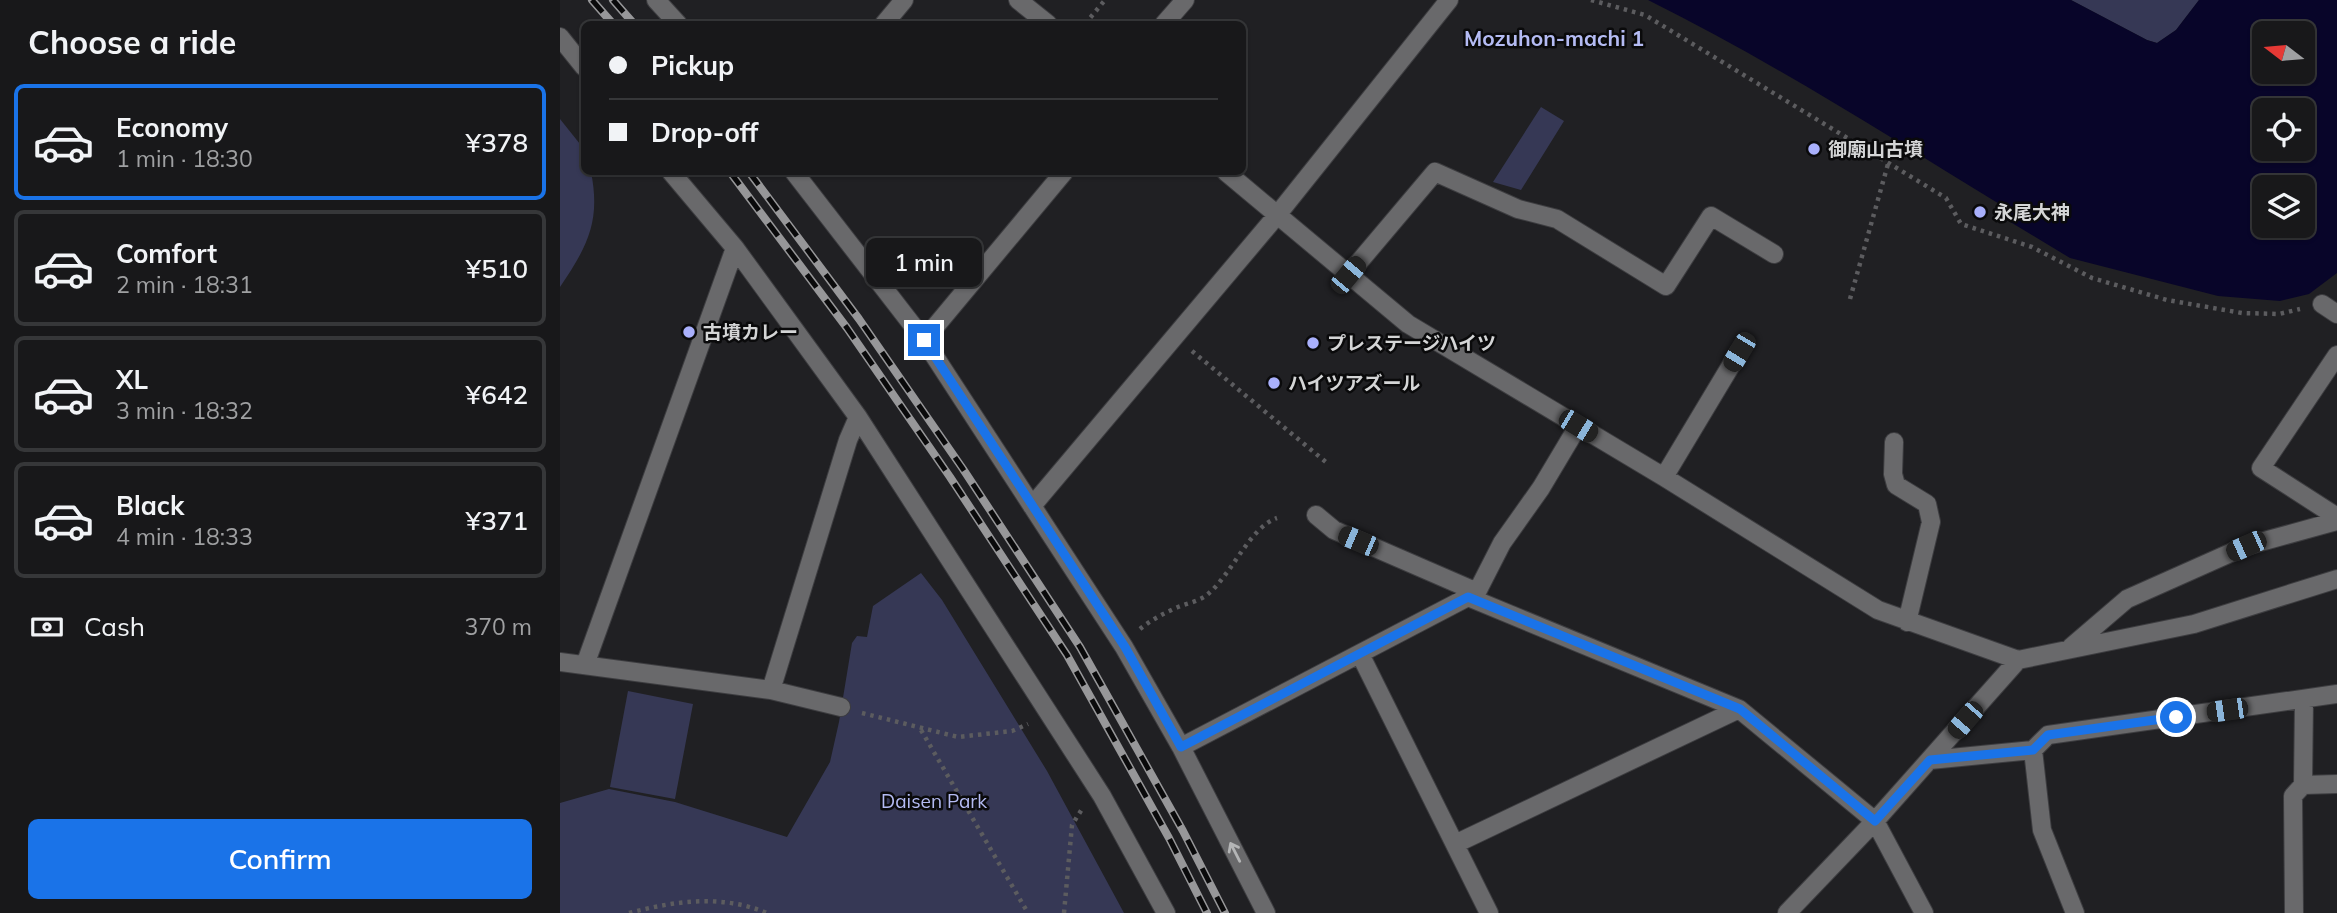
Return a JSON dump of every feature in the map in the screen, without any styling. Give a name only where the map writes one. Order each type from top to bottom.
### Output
[{"type":"street","points":[[656,0],[675,21]]},
{"type":"street","points":[[886,21],[904,0]]},
{"type":"street","points":[[1018,0],[1044,21]]},
{"type":"street","points":[[1167,21],[1185,0]]},
{"type":"street","points":[[1032,506],[1278,214],[1449,0]]},
{"type":"street","points":[[560,37],[581,63]]},
{"type":"street","points":[[1348,275],[1435,172],[1518,209],[1557,219],[1666,286],[1711,216],[1774,254]]},
{"type":"street","points":[[674,175],[735,248],[858,417],[1102,796],[1166,913]]},
{"type":"street","points":[[796,175],[924,340],[1126,650],[1181,747],[1266,913]]},
{"type":"street","points":[[924,340],[1062,175]]},
{"type":"street","points":[[1230,175],[1408,324],[1664,477],[1878,610],[1907,622],[2018,660],[2194,625],[2337,579]]},
{"type":"street","points":[[585,664],[735,248]]},
{"type":"street","points":[[1664,477],[1739,352]]},
{"type":"street","points":[[2337,355],[2261,468],[2337,519]]},
{"type":"street","points":[[771,691],[848,440],[858,417]]},
{"type":"street","points":[[1181,747],[1473,595],[1502,543],[1541,488],[1578,426]]},
{"type":"street","points":[[1894,442],[1893,474],[1896,485],[1927,504],[1931,522],[1907,622]]},
{"type":"street","points":[[1316,515],[1334,530],[1473,595],[1740,709],[1875,821],[1924,913]]},
{"type":"street","points":[[2068,650],[2127,599],[2246,546],[2337,519]]},
{"type":"street","points":[[1360,654],[1489,913]]},
{"type":"street","points":[[1787,913],[1875,821],[2018,660]]},
{"type":"street","points":[[560,662],[771,691],[841,707]]},
{"type":"street","points":[[1930,760],[2033,750],[2048,735],[2337,695]]},
{"type":"street","points":[[2294,913],[2293,796],[2303,785],[2304,700]]},
{"type":"street","points":[[1455,844],[1740,709]]},
{"type":"street","points":[[2033,750],[2042,830],[2075,913]]},
{"type":"street","points":[[2303,785],[2337,784]]},
{"type":"path","points":[[1088,21],[1105,0]]},
{"type":"path","points":[[1591,0],[1645,15],[1946,198],[1961,224],[2032,247],[2092,278],[2166,300],[2242,313],[2279,314],[2329,309]]},
{"type":"path","points":[[1850,299],[1888,164]]},
{"type":"path","points":[[1175,337],[1327,463]]},
{"type":"path","points":[[1126,650],[1136,633],[1149,622],[1207,596],[1237,561],[1259,529],[1277,518]]},
{"type":"path","points":[[841,707],[958,737],[1012,731],[1019,727]]},
{"type":"path","points":[[921,729],[1028,913]]},
{"type":"path","points":[[1063,913],[1072,825]]},
{"type":"path","points":[[629,913],[677,902],[705,901],[734,904],[767,913]]},
{"type":"green space","points":[[2071,0],[2199,0],[2176,30],[2157,43]]},
{"type":"green space","points":[[1541,107],[1564,121],[1521,190],[1493,182]]},
{"type":"green space","points":[[560,119],[581,145],[581,175],[592,175],[594,205],[593,220],[584,246],[560,287]]},
{"type":"green space","name":"Daisen Park","points":[[921,573],[942,600],[1047,771],[1124,913],[560,913],[560,803],[609,789],[675,802],[787,837],[830,762],[852,643],[857,636],[867,637],[873,606]]},
{"type":"green space","points":[[628,691],[693,704],[675,799],[610,787]]},
{"type":"shaded area","points":[[1648,0],[2071,0],[2157,43],[2176,30],[2199,0],[2337,0],[2337,273],[2309,294],[2280,301],[2218,296],[2070,258],[2007,220],[2001,205],[1738,47]]},
{"type":"railway","points":[[592,0],[610,21]]},
{"type":"railway","points":[[613,0],[631,21]]},
{"type":"railway","points":[[732,175],[847,328],[950,477],[1067,655],[1169,838],[1207,913]]},
{"type":"railway","points":[[751,175],[859,319],[963,469],[1080,647],[1183,831],[1225,913]]},
{"type":"place","name":"御廟山古墳","points":[[1814,149]]},
{"type":"place","name":"永尾大神","points":[[1980,212]]},
{"type":"place","name":"古墳カレー","points":[[689,332]]},
{"type":"place","name":"プレステージハイツ","points":[[1313,343]]},
{"type":"place","name":"ハイツアズール","points":[[1274,383]]},
{"type":"district","name":"Mozuhon-machi 1","points":[[1554,38]]},
{"type":"route","points":[[924,340],[1125,647],[1181,747],[1468,597],[1740,709],[1875,821],[1930,760],[2033,750],[2048,735],[2176,717]]}]
